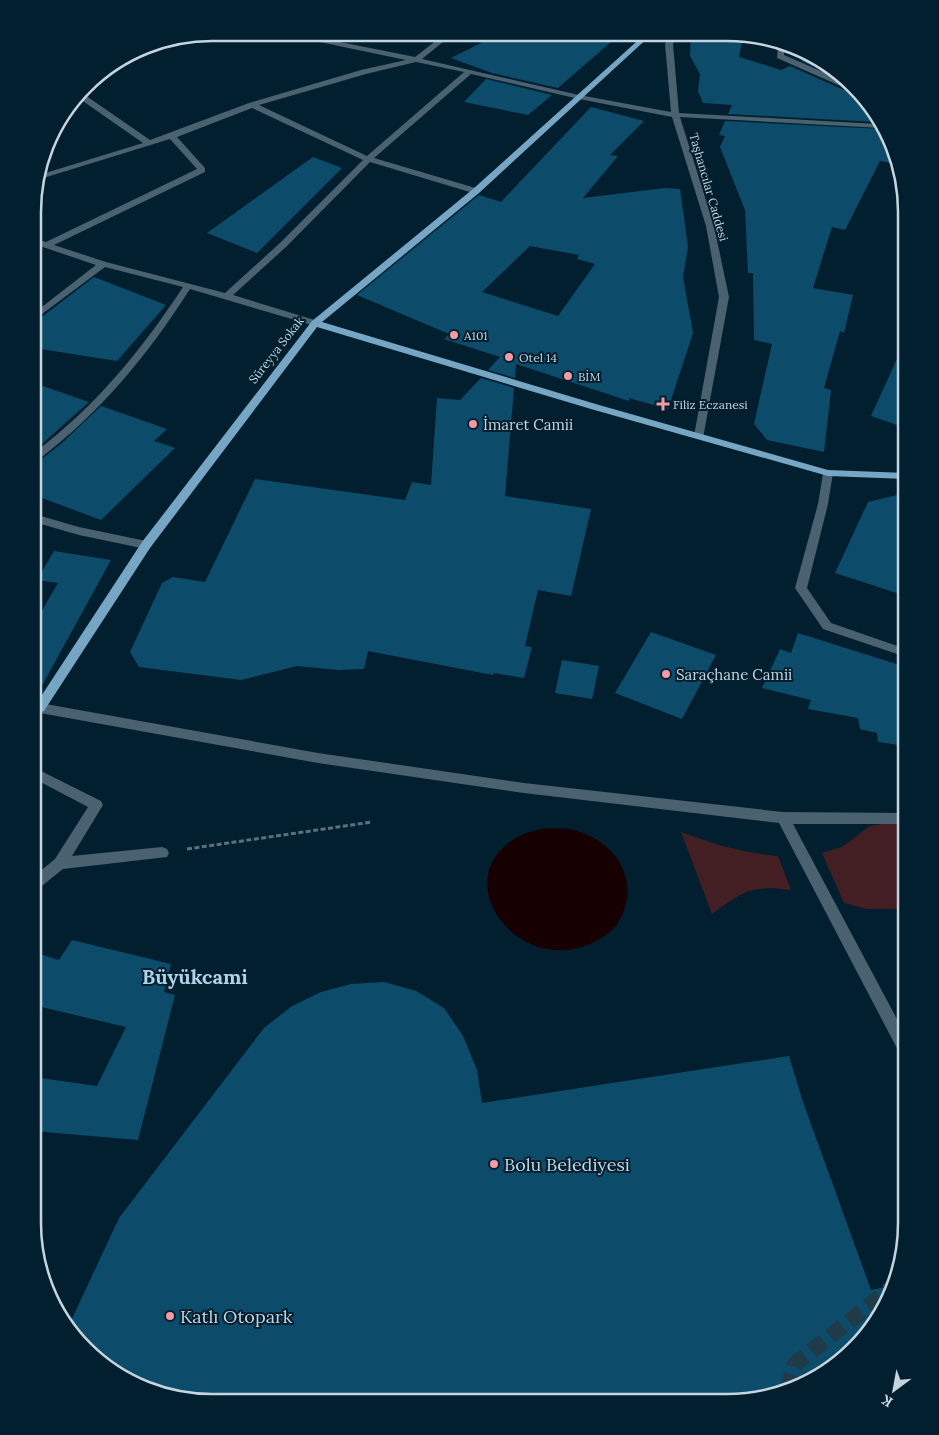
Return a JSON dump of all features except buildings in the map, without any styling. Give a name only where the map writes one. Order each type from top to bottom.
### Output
[{"type":"main road","name":"Süreyya Sokak","points":[[41,703],[146,545],[315,323],[476,191],[642,41]]},
{"type":"main road","points":[[315,323],[595,407],[828,473],[898,476]]},
{"type":"street","name":"Taşhancılar Caddesi","points":[[670,41],[675,115],[710,226],[724,297],[699,436]]},
{"type":"street","points":[[328,42],[470,71],[579,97],[675,115],[874,126]]},
{"type":"street","points":[[46,174],[172,136],[252,105],[364,72],[416,60],[439,42]]},
{"type":"street","points":[[781,50],[780,56],[835,80]]},
{"type":"street","points":[[227,296],[283,245],[368,159],[470,71]]},
{"type":"street","points":[[85,99],[149,143]]},
{"type":"street","points":[[252,105],[368,159],[476,191]]},
{"type":"street","points":[[47,245],[202,170],[172,136]]},
{"type":"street","points":[[41,243],[103,264],[227,296],[315,323]]},
{"type":"street","points":[[41,312],[103,264]]},
{"type":"street","points":[[41,453],[64,437],[100,403],[159,333],[188,286]]},
{"type":"street","points":[[828,473],[823,504],[801,588],[827,626],[898,650]]},
{"type":"street","points":[[41,520],[79,531],[146,545]]},
{"type":"street","points":[[41,710],[318,758],[524,788],[783,818],[897,818]]},
{"type":"street","points":[[41,776],[96,805],[60,863],[41,878]]},
{"type":"street","points":[[783,818],[897,1034]]},
{"type":"street","points":[[60,863],[162,853]]},
{"type":"path","points":[[162,853],[372,822]]},
{"type":"shaded area","points":[[897,821],[897,909],[867,909],[844,903],[822,853],[842,847],[870,826]]},
{"type":"shaded area","points":[[546,828],[569,829],[599,841],[619,863],[625,876],[628,890],[626,906],[619,921],[606,935],[590,944],[562,950],[536,946],[514,934],[497,916],[488,894],[489,872],[500,851],[524,834]]},
{"type":"shaded area","points":[[681,832],[728,847],[778,856],[791,890],[767,888],[749,891],[712,914]]},
{"type":"tunnel","points":[[789,1382],[795,1364],[881,1296]]},
{"type":"place","name":"A101","points":[[454,335]]},
{"type":"place","name":"Otel 14","points":[[509,357]]},
{"type":"place","name":"BİM","points":[[568,376]]},
{"type":"place","name":"Filiz Eczanesi","points":[[663,404]]},
{"type":"place","name":"İmaret Camii","points":[[473,424]]},
{"type":"place","name":"Saraçhane Camii","points":[[666,674]]},
{"type":"place","name":"Bolu Belediyesi","points":[[494,1164]]},
{"type":"place","name":"Katlı Otopark","points":[[170,1316]]},
{"type":"district","name":"Büyükcami","points":[[195,976]]}]
